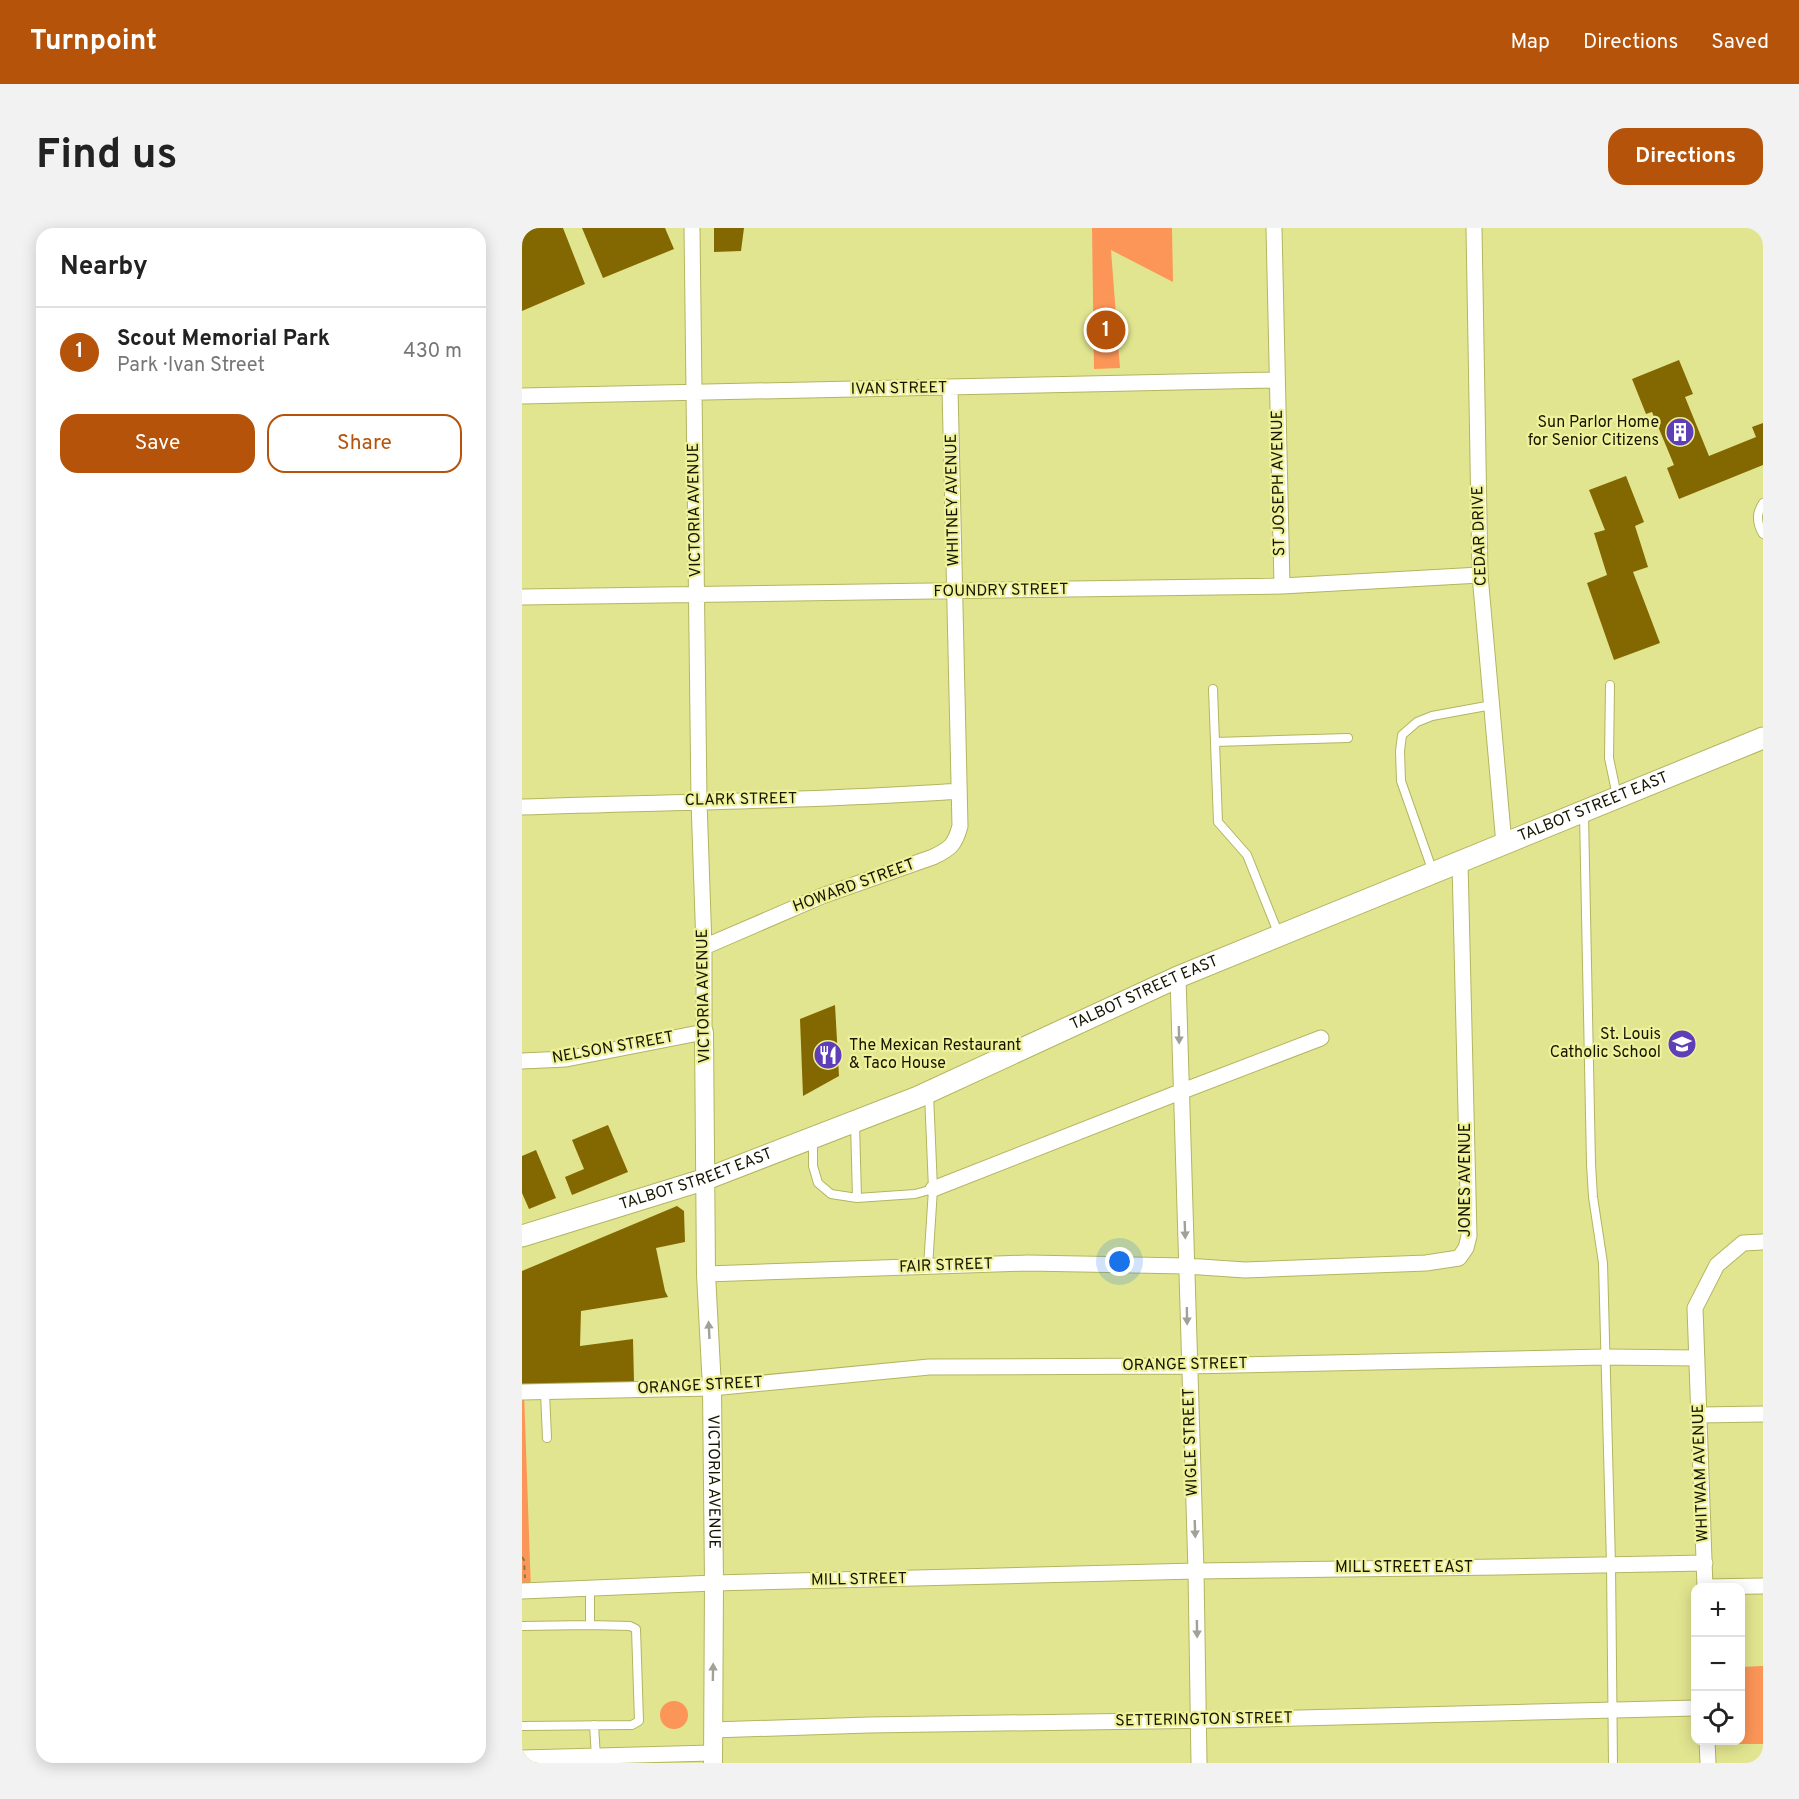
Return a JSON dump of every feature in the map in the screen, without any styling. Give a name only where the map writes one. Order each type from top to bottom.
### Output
[{"type":"main road","name":"TALBOT STREET EAST","points":[[522,1236],[706,1179],[855,1122],[929,1092],[1178,977],[1763,738]]},
{"type":"street","name":"VICTORIA AVENUE","points":[[692,228],[699,801],[704,947],[706,1274],[712,1388],[713,1758]]},
{"type":"street","name":"ST JOSEPH AVENUE","points":[[1274,228],[1282,586]]},
{"type":"street","name":"CEDAR DRIVE","points":[[1474,228],[1480,575],[1504,844]]},
{"type":"street","name":"IVAN STREET","points":[[522,396],[1276,380]]},
{"type":"street","name":"WHITNEY AVENUE","points":[[950,388],[959,791]]},
{"type":"street","name":"FOUNDRY STREET","points":[[522,597],[1282,586],[1480,575]]},
{"type":"street","name":"CLARK STREET","points":[[522,807],[764,800],[959,791]]},
{"type":"street","name":"HOWARD STREET","points":[[704,947],[822,896],[921,862],[948,850],[956,841],[960,826],[959,791]]},
{"type":"street","name":"JONES AVENUE","points":[[1186,1266],[1245,1270],[1426,1263],[1459,1258],[1466,1248],[1469,1236],[1460,863]]},
{"type":"street","name":"WIGLE STREET","points":[[1178,977],[1196,1571],[1199,1763]]},
{"type":"street","name":"NELSON STREET","points":[[522,1061],[566,1059],[704,1032]]},
{"type":"street","points":[[933,1189],[1321,1038]]},
{"type":"street","points":[[1697,1358],[1695,1308],[1717,1265],[1743,1243],[1763,1242]]},
{"type":"street","name":"FAIR STREET","points":[[706,1274],[1028,1263],[1186,1266]]},
{"type":"street","name":"ORANGE STREET","points":[[522,1392],[712,1388],[929,1367],[1189,1366],[1605,1357],[1697,1358]]},
{"type":"street","name":"WHITWAM AVENUE","points":[[1697,1358],[1705,1583]]},
{"type":"street","points":[[1699,1415],[1763,1413]]},
{"type":"street","points":[[1611,1564],[1705,1563]]},
{"type":"street","name":"MILL STREET EAST","points":[[1196,1571],[1501,1568],[1611,1564]]},
{"type":"street","name":"MILL STREET","points":[[523,1591],[714,1583],[1196,1571]]},
{"type":"street","points":[[1745,1586],[1763,1586]]},
{"type":"street","name":"SETTERINGTON STREET","points":[[713,1730],[1691,1708]]},
{"type":"street","points":[[1707,1745],[1708,1763]]},
{"type":"street","points":[[522,1758],[713,1758]]},
{"type":"lane","points":[[1763,503],[1758,515],[1758,524],[1763,534]]},
{"type":"lane","points":[[1610,686],[1609,758],[1617,798]]},
{"type":"lane","points":[[1213,689],[1218,822],[1247,855],[1279,936]]},
{"type":"lane","points":[[1433,874],[1401,782],[1402,735],[1417,722],[1432,716],[1492,705]]},
{"type":"lane","points":[[1215,742],[1348,738]]},
{"type":"lane","points":[[1584,812],[1591,1164],[1594,1209],[1603,1263],[1611,1564],[1613,1763]]},
{"type":"lane","points":[[928,1266],[933,1189],[929,1092]]},
{"type":"lane","points":[[855,1122],[856,1198]]},
{"type":"lane","points":[[813,1138],[813,1166],[818,1183],[831,1194],[856,1198],[915,1194],[933,1189]]},
{"type":"lane","points":[[545,1392],[547,1438]]},
{"type":"lane","points":[[590,1588],[590,1625]]},
{"type":"lane","points":[[522,1626],[630,1626],[636,1629],[639,1721],[632,1725],[522,1726]]},
{"type":"lane","points":[[594,1725],[596,1757]]},
{"type":"path","points":[[522,1557],[524,1560],[523,1591]]},
{"type":"shaded area","points":[[1092,228],[1172,228],[1173,282],[1111,250],[1120,368],[1094,369]]},
{"type":"shaded area","points":[[522,1392],[524,1392],[531,1591],[522,1591]]},
{"type":"shaded area","points":[[1763,1666],[1763,1744],[1745,1744],[1745,1667]]},
{"type":"shaded area","points":[[674,1701],[684,1705],[688,1715],[684,1725],[674,1729],[664,1725],[660,1715],[664,1705]]},
{"type":"building","points":[[522,228],[563,228],[585,284],[522,311]]},
{"type":"building","points":[[582,228],[665,228],[674,249],[603,278]]},
{"type":"building","points":[[714,228],[744,228],[741,251],[714,252]]},
{"type":"building","name":"Sun Parlor Home for Senior Citizens","points":[[1679,360],[1693,394],[1685,397],[1709,456],[1756,437],[1752,427],[1763,423],[1763,465],[1679,499],[1667,468],[1674,465],[1652,412],[1646,414],[1632,379]]},
{"type":"building","points":[[1626,476],[1644,522],[1635,526],[1648,567],[1633,572],[1660,643],[1614,660],[1587,583],[1607,575],[1594,533],[1605,530],[1589,490]]},
{"type":"building","points":[[835,1005],[839,1076],[803,1096],[800,1019]]},
{"type":"building","points":[[608,1125],[628,1172],[572,1195],[565,1177],[584,1169],[572,1140]]},
{"type":"building","points":[[536,1150],[556,1198],[529,1209],[522,1193],[522,1156]]},
{"type":"building","points":[[677,1206],[684,1211],[685,1242],[656,1248],[668,1297],[581,1311],[580,1346],[633,1339],[634,1382],[522,1386],[522,1271]]},
{"type":"place","name":"Scout Memorial Park","points":[[1106,330]]},
{"type":"place","name":"Sun Parlor Home for Senior Citizens","points":[[1680,432]]},
{"type":"place","name":"St. Louis Catholic School","points":[[1682,1044]]},
{"type":"place","name":"The Mexican Restaurant & Taco House","points":[[828,1055]]}]
